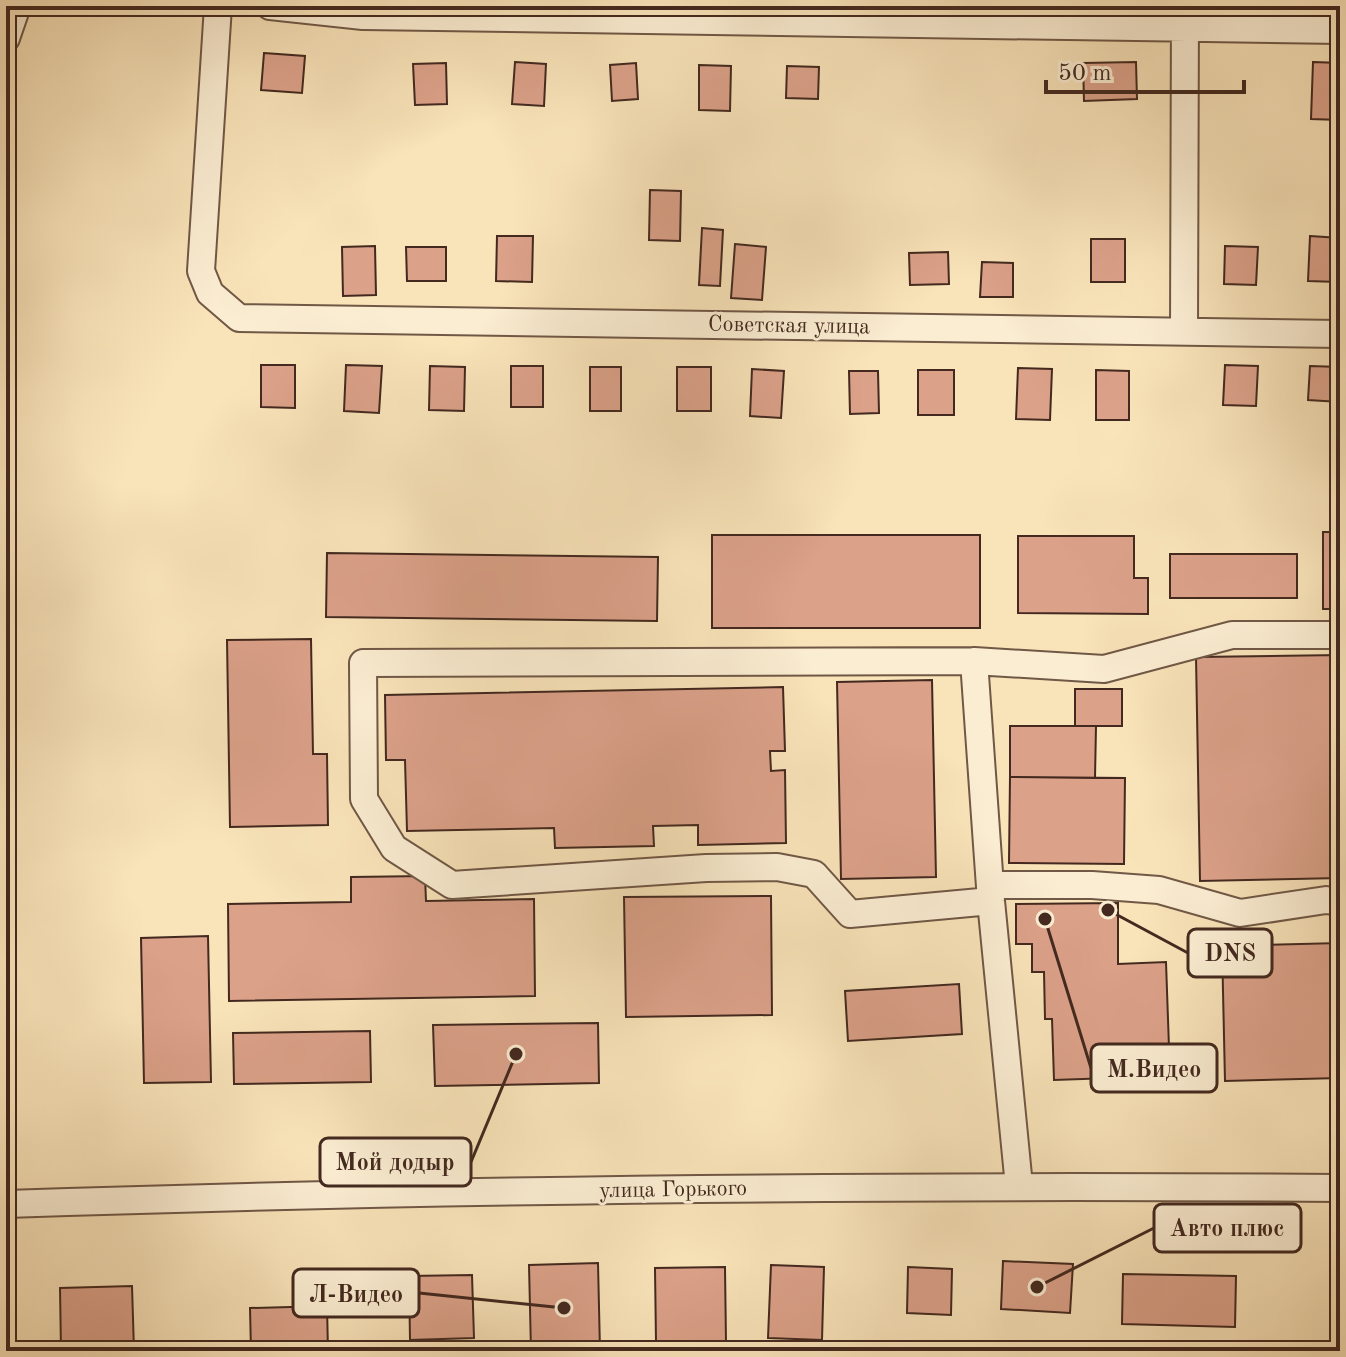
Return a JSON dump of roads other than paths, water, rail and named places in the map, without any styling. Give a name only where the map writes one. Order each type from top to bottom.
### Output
[{"type":"street","points":[[6,38],[17,6]]},
{"type":"street","name":"Советская улица","points":[[218,6],[201,271],[210,293],[239,318],[1340,334]]},
{"type":"street","points":[[270,6],[379,16],[1185,17],[1340,30]]},
{"type":"street","points":[[1184,331],[1185,17]]},
{"type":"street","points":[[1340,635],[1232,635],[1104,669],[974,661],[363,663],[364,799],[394,848],[452,885],[706,868],[777,867],[814,874],[850,914],[990,893],[1092,885],[1159,890],[1240,913],[1326,900],[1340,902]]},
{"type":"street","points":[[974,661],[990,893],[1019,1186]]},
{"type":"street","name":"улица Горького","points":[[6,1204],[281,1195],[1019,1186],[1340,1188]]},
{"type":"place","name":"DNS","points":[[1108,910]]},
{"type":"place","name":"М.Видео","points":[[1045,919]]},
{"type":"place","name":"Мой додыр","points":[[516,1054]]},
{"type":"place","name":"Авто плюс","points":[[1037,1287]]},
{"type":"place","name":"Л-Видео","points":[[564,1308]]}]
